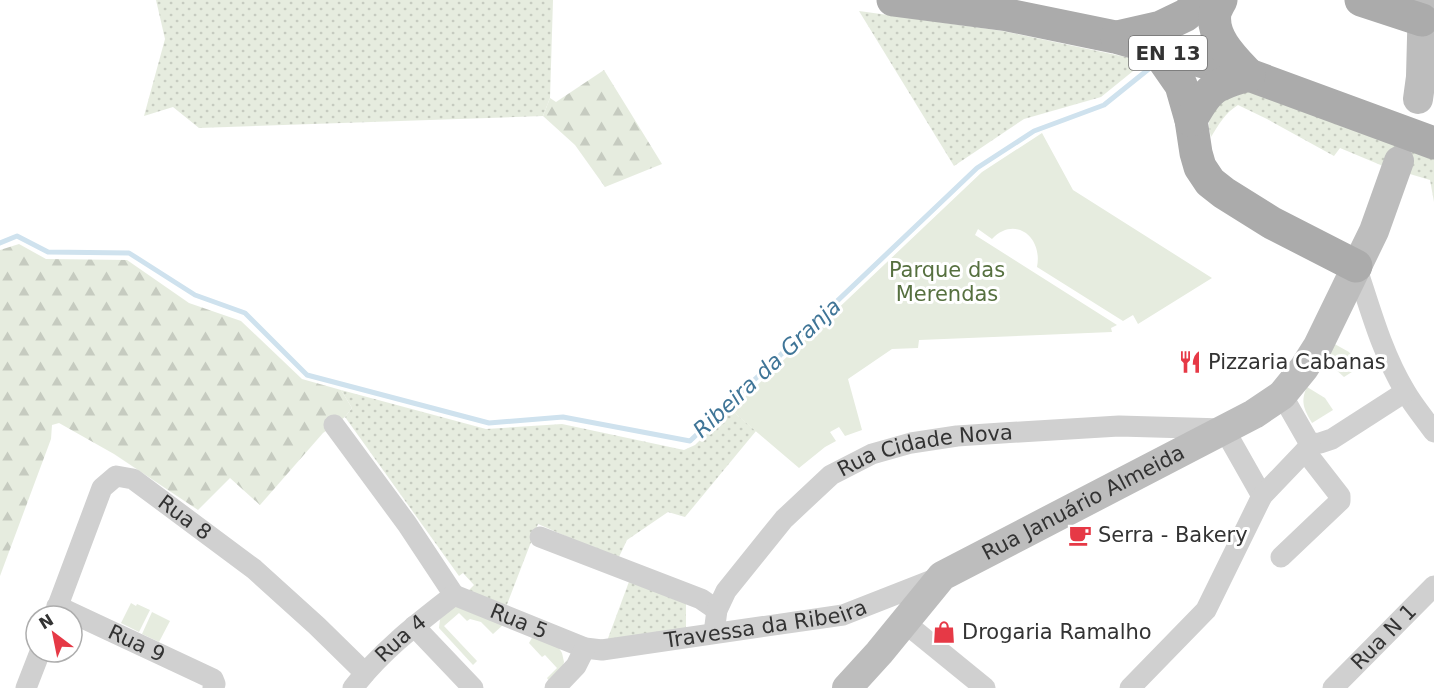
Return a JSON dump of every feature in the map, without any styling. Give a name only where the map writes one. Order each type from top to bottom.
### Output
[{"type":"main road","name":"EN 13","points":[[893,0],[1008,15],[1115,37],[1249,75],[1434,143]]},
{"type":"main road","points":[[1115,37],[1161,27],[1186,15],[1202,0]]},
{"type":"main road","points":[[1191,120],[1202,99],[1211,89],[1227,81],[1249,75],[1232,57],[1215,27],[1215,13],[1221,0]]},
{"type":"main road","points":[[1361,0],[1422,10]]},
{"type":"main road","points":[[1156,49],[1181,85],[1191,120],[1200,167],[1210,182],[1272,224],[1356,266]]},
{"type":"street","points":[[1418,99],[1421,77],[1422,10]]},
{"type":"street","name":"Rua Januário Almeida","points":[[942,576],[1254,414],[1282,395],[1304,369],[1318,346],[1374,231],[1399,161]]},
{"type":"street","points":[[1356,266],[1382,343],[1405,392],[1434,432]]},
{"type":"street","points":[[1130,688],[1206,610],[1262,496],[1307,447],[1332,439],[1405,392]]},
{"type":"street","points":[[1281,557],[1340,501],[1340,496],[1307,447],[1282,395]]},
{"type":"street","points":[[334,425],[407,524],[454,595]]},
{"type":"street","name":"Rua Cidade Nova","points":[[714,633],[717,610],[726,591],[784,519],[831,475],[872,454],[910,443],[979,434],[1119,426],[1224,429]]},
{"type":"street","points":[[1224,429],[1262,496]]},
{"type":"street","name":"Rua 8","points":[[59,604],[102,488],[116,476],[133,479],[254,569],[317,626],[359,680]]},
{"type":"street","points":[[540,537],[701,599],[717,610]]},
{"type":"street","points":[[847,688],[942,576]]},
{"type":"street","name":"Travessa da Ribeira","points":[[585,648],[602,650],[843,615],[942,576]]},
{"type":"street","name":"Rua N 1","points":[[1332,688],[1434,586]]},
{"type":"street","name":"Rua 4","points":[[359,680],[414,626],[454,595]]},
{"type":"street","name":"Rua 5","points":[[454,595],[585,648]]},
{"type":"street","points":[[904,622],[986,688]]},
{"type":"street","name":"Rua 9","points":[[84,624],[206,683]]},
{"type":"street","points":[[414,626],[473,688]]},
{"type":"street","points":[[555,688],[576,666],[585,648]]},
{"type":"street","points":[[855,688],[879,653]]},
{"type":"street","points":[[26,688],[35,664]]},
{"type":"green space","points":[[156,0],[553,0],[550,98],[543,116],[199,128],[173,107],[144,116],[165,39]]},
{"type":"green space","points":[[859,11],[1003,31],[1126,57],[1143,63],[1101,97],[1024,119],[954,166]]},
{"type":"green space","points":[[604,70],[662,164],[605,187],[575,145],[543,116],[550,98],[556,102]]},
{"type":"green space","points":[[1251,91],[1434,157],[1434,202],[1430,180],[1383,166],[1340,148],[1334,156],[1238,105],[1226,115],[1211,137],[1209,121],[1220,98]]},
{"type":"green space","name":"Parque das Merendas","points":[[1042,133],[1073,190],[1212,278],[1138,324],[1133,315],[1123,321],[1037,267],[1036,247],[1025,233],[1018,229],[1010,229],[992,239],[978,229],[975,235],[1117,325],[1111,328],[1112,332],[919,340],[918,348],[892,349],[848,379],[862,430],[845,436],[839,427],[830,432],[836,441],[799,468],[731,410],[982,172]]},
{"type":"green space","points":[[19,244],[46,259],[127,260],[189,303],[241,321],[302,379],[341,390],[352,408],[345,417],[323,433],[260,505],[230,478],[198,510],[114,454],[59,423],[52,425],[51,439],[0,576],[0,250]]},
{"type":"green space","points":[[1331,342],[1349,352],[1356,362],[1352,364],[1355,370],[1344,377],[1333,367],[1321,361]]},
{"type":"green space","points":[[1307,387],[1325,398],[1333,410],[1312,423],[1304,405]]},
{"type":"green space","points":[[341,390],[486,429],[562,424],[684,450],[695,445],[731,410],[756,431],[685,517],[668,512],[627,540],[618,559],[538,524],[506,607],[467,592],[474,585],[463,573],[459,576],[345,417],[352,408]]},
{"type":"green space","points":[[630,579],[686,602],[686,629],[607,641]]},
{"type":"green space","points":[[131,603],[150,610],[139,632],[121,623]]},
{"type":"green space","points":[[461,606],[504,624],[493,634],[481,622],[470,619],[467,621],[459,613],[444,626],[477,661],[473,665],[439,628],[440,619],[453,607]]},
{"type":"green space","points":[[152,612],[170,621],[159,642],[142,634]]},
{"type":"green space","points":[[533,636],[557,645],[562,653],[564,662],[562,670],[549,681],[547,678],[557,668],[529,643]]},
{"type":"waterway","name":"Ribeira da Granja","points":[[0,243],[17,236],[48,252],[129,253],[195,295],[245,313],[307,375],[489,423],[563,417],[690,441],[977,168],[1034,131],[1104,105],[1150,68]]},
{"type":"place","name":"Pizzaria Cabanas","points":[[1190,362]]},
{"type":"place","name":"Serra - Bakery","points":[[1080,535]]},
{"type":"place","name":"Drogaria Ramalho","points":[[944,632]]}]
